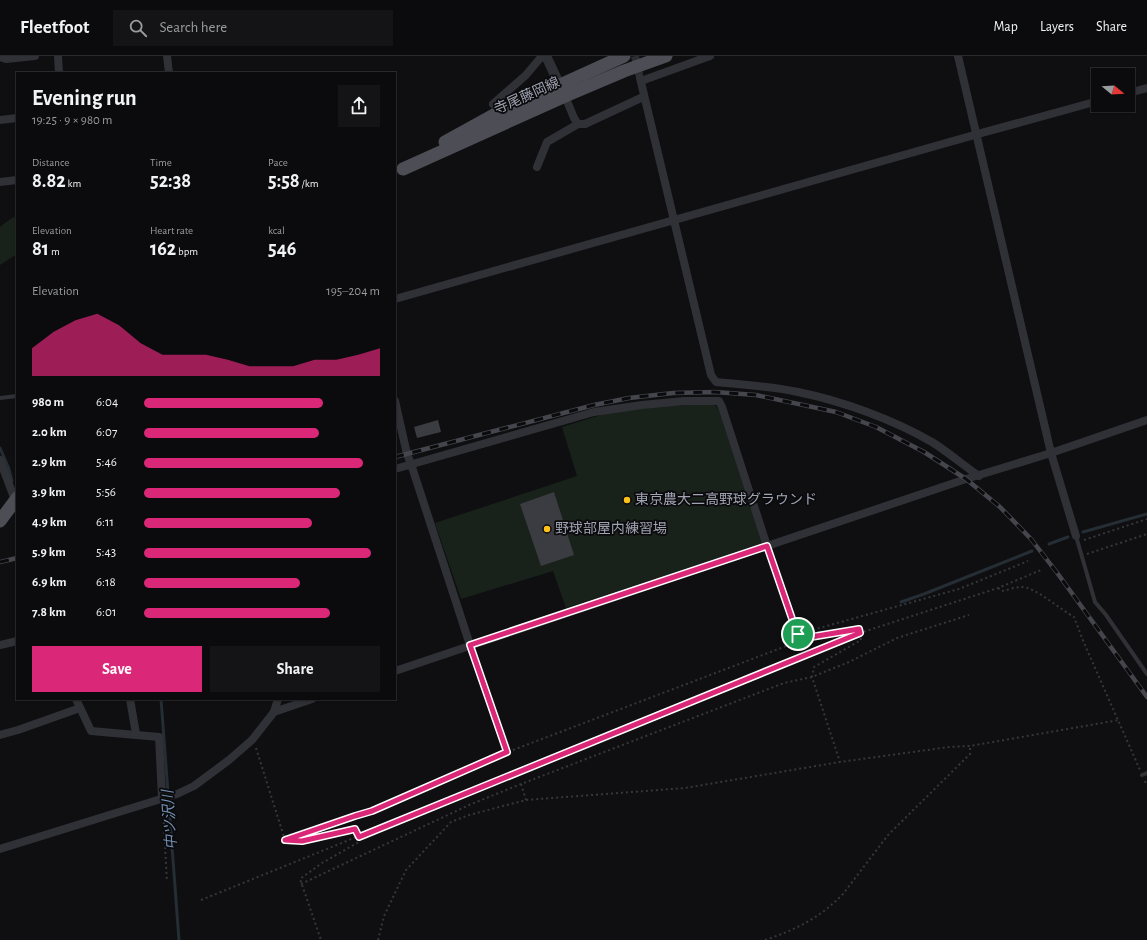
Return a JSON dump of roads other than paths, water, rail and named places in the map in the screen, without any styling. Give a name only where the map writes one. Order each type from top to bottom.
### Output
[{"type":"main road","name":"寺尾藤岡線","points":[[562,90],[624,56]]},
{"type":"main road","name":"寺尾藤岡線","points":[[399,172],[450,139],[481,122],[562,90],[624,71],[666,56]]},
{"type":"main road","points":[[0,521],[11,503]]},
{"type":"street","points":[[0,57],[6,60],[35,56]]},
{"type":"street","points":[[58,56],[59,72]]},
{"type":"street","points":[[167,56],[169,72]]},
{"type":"street","points":[[493,104],[526,75],[542,56]]},
{"type":"street","points":[[546,56],[578,124]]},
{"type":"street","points":[[710,56],[640,79],[643,97],[711,375],[716,382],[798,392],[840,403],[880,417],[932,443],[979,476]]},
{"type":"street","points":[[958,56],[975,134],[1051,453],[1077,539]]},
{"type":"street","points":[[1135,91],[1147,88]]},
{"type":"street","points":[[538,167],[547,142],[578,124],[585,124],[643,97]]},
{"type":"street","points":[[396,299],[674,221],[975,134],[1091,103]]},
{"type":"street","points":[[0,120],[16,118]]},
{"type":"street","points":[[0,182],[16,180]]},
{"type":"street","points":[[396,469],[594,412],[684,400],[719,402],[722,407],[767,546]]},
{"type":"street","points":[[396,405],[407,454],[470,645]]},
{"type":"street","points":[[396,671],[1147,420]]},
{"type":"street","points":[[0,460],[11,503]]},
{"type":"street","points":[[0,645],[16,641]]},
{"type":"street","points":[[76,700],[91,731],[159,737],[162,797]]},
{"type":"street","points":[[130,700],[136,734]]},
{"type":"street","points":[[0,849],[162,797],[176,794],[194,786],[229,760],[252,740],[274,712],[278,700]]},
{"type":"street","points":[[274,712],[309,700]]},
{"type":"street","points":[[0,735],[80,708]]},
{"type":"lane","points":[[0,398],[16,396]]},
{"type":"lane","points":[[1077,539],[1095,602],[1147,674]]},
{"type":"lane","points":[[470,645],[507,752]]},
{"type":"lane","points":[[1142,775],[1147,773]]},
{"type":"waterway","name":"中ツ沢川","points":[[0,448],[9,469],[12,481]]},
{"type":"waterway","points":[[1083,532],[1147,514]]},
{"type":"waterway","points":[[1049,544],[1068,537]]},
{"type":"waterway","points":[[901,602],[1032,551]]},
{"type":"waterway","name":"中ツ沢川","points":[[161,700],[179,940]]},
{"type":"tunnel","points":[[635,56],[640,78]]},
{"type":"railway","points":[[396,457],[594,405],[629,398],[673,393],[715,392],[756,395],[836,412],[876,427],[924,452],[966,479],[1000,507],[1031,539],[1147,697]]},
{"type":"railway","points":[[0,562],[16,558]]},
{"type":"place","name":"東京農大二高野球グラウンド","points":[[627,500]]},
{"type":"place","name":"野球部屋内練習場","points":[[547,529]]}]
